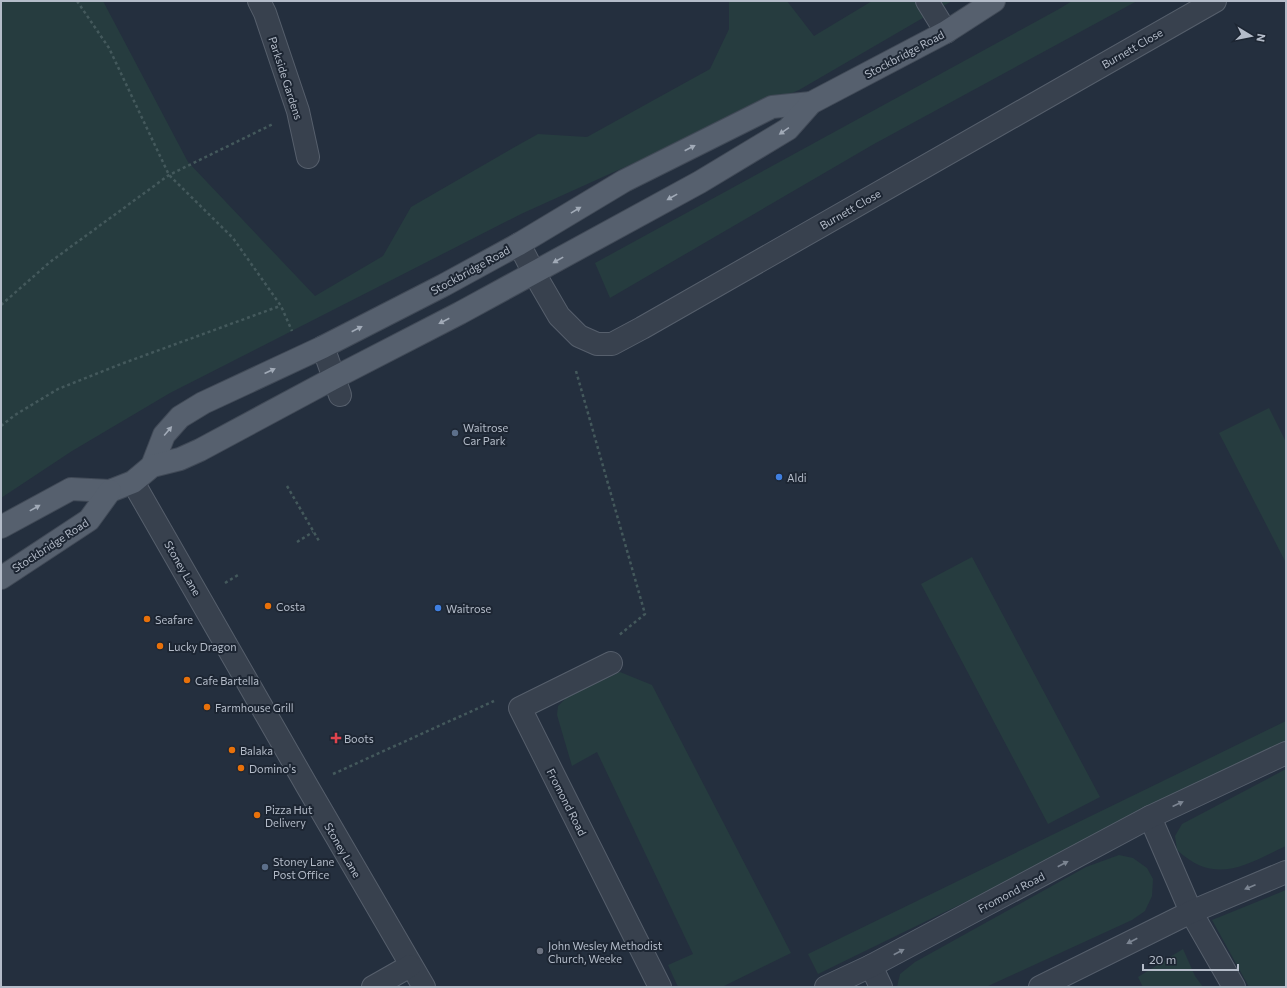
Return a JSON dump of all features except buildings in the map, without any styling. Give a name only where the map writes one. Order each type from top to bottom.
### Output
[{"type":"main road","name":"Stockbridge Road","points":[[1,527],[71,489],[110,491],[133,482],[152,466],[180,459],[337,387],[534,273],[700,182],[788,129],[811,103],[946,32],[994,1]]},
{"type":"main road","name":"Stockbridge Road","points":[[152,466],[164,435],[180,417],[203,403],[322,347],[444,285],[519,244],[624,181],[772,107],[811,103]]},
{"type":"main road","name":"Stockbridge Road","points":[[1,578],[89,520],[110,491]]},
{"type":"street","name":"Parkside Gardens","points":[[259,1],[266,13],[298,111],[308,157]]},
{"type":"street","points":[[927,1],[946,32]]},
{"type":"street","name":"Burnett Close","points":[[519,244],[559,316],[579,336],[597,344],[612,344],[1215,1]]},
{"type":"street","points":[[322,347],[337,387]]},
{"type":"street","name":"Stoney Lane","points":[[133,482],[306,786],[410,966],[424,987]]},
{"type":"street","name":"Fromond Road","points":[[611,663],[520,708],[660,987]]},
{"type":"street","name":"Fromond Road","points":[[826,987],[872,966],[1150,817],[1286,753]]},
{"type":"street","points":[[1150,817],[1191,912],[1234,987]]},
{"type":"street","points":[[1040,987],[1191,912],[1286,872]]},
{"type":"street","points":[[373,987],[410,966]]},
{"type":"street","points":[[872,966],[881,987]]},
{"type":"path","points":[[77,1],[108,48],[169,175],[233,238],[281,306],[293,332]]},
{"type":"path","points":[[1,305],[50,262],[169,175],[298,111]]},
{"type":"path","points":[[1,426],[15,415],[58,389],[121,364],[281,306]]},
{"type":"path","points":[[576,371],[645,614],[616,638]]},
{"type":"path","points":[[287,486],[319,541]]},
{"type":"path","points":[[297,542],[313,532]]},
{"type":"path","points":[[225,582],[238,575]]},
{"type":"path","points":[[306,786],[498,699]]},
{"type":"green space","points":[[1,1],[103,1],[188,162],[315,296],[383,256],[411,207],[513,148],[538,134],[587,137],[710,69],[729,29],[729,1],[787,1],[814,36],[872,1],[952,1],[799,90],[751,110],[521,214],[170,393],[72,451],[1,498]]},
{"type":"green space","points":[[1072,1],[1137,1],[874,144],[610,298],[595,263]]},
{"type":"green space","points":[[1269,408],[1286,442],[1286,563],[1219,433]]},
{"type":"green space","points":[[972,557],[1100,797],[1048,824],[921,584]]},
{"type":"green space","points":[[620,672],[652,685],[791,953],[722,987],[679,987],[677,985],[668,965],[693,954],[597,752],[572,766],[557,715],[558,706],[567,697]]},
{"type":"green space","points":[[1286,721],[1286,745],[818,974],[808,954]]},
{"type":"green space","points":[[1286,769],[1286,846],[1244,865],[1231,869],[1218,870],[1205,867],[1191,861],[1177,850],[1175,836],[1182,824]]},
{"type":"green space","points":[[1119,855],[1133,858],[1147,868],[1153,879],[1152,896],[1145,911],[1132,920],[986,987],[897,987],[900,974],[915,962],[1086,867]]},
{"type":"green space","points":[[1286,890],[1286,987],[1249,987],[1212,920]]},
{"type":"green space","points":[[1183,949],[1195,976],[1203,987],[1143,987],[1138,977]]},
{"type":"place","name":"Waitrose Car Park","points":[[455,433]]},
{"type":"place","name":"Aldi","points":[[779,477]]},
{"type":"place","name":"Costa","points":[[268,606]]},
{"type":"place","name":"Waitrose","points":[[438,608]]},
{"type":"place","name":"Seafare","points":[[147,619]]},
{"type":"place","name":"Lucky Dragon","points":[[160,646]]},
{"type":"place","name":"Cafe Bartella","points":[[187,680]]},
{"type":"place","name":"Farmhouse Grill","points":[[207,707]]},
{"type":"place","name":"Boots","points":[[336,738]]},
{"type":"place","name":"Balaka","points":[[232,750]]},
{"type":"place","name":"Domino's","points":[[241,768]]},
{"type":"place","name":"Pizza Hut Delivery","points":[[257,815]]},
{"type":"place","name":"Stoney Lane Post Office","points":[[265,867]]},
{"type":"place","name":"John Wesley Methodist Church, Weeke","points":[[540,951]]}]
